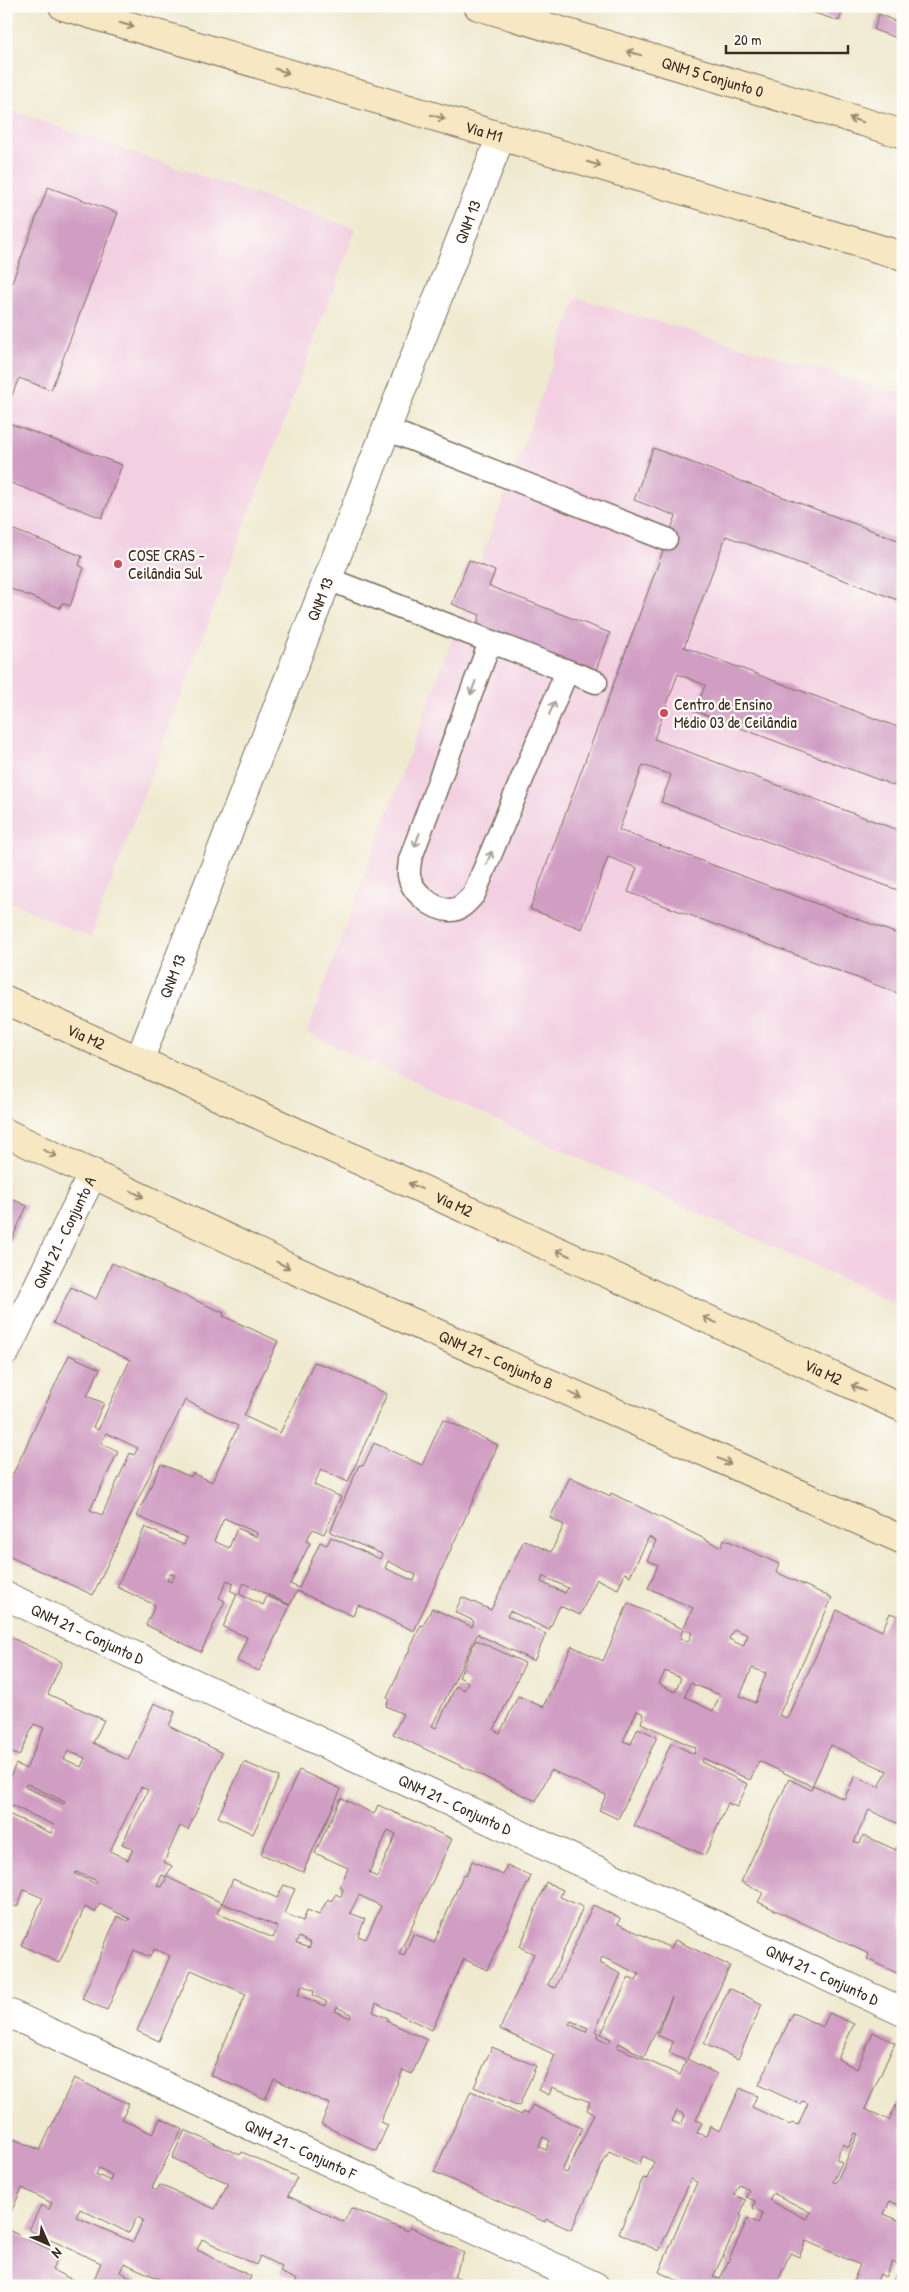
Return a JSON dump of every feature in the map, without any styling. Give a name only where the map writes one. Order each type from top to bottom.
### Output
[{"type":"main road","name":"Via M1","points":[[63,6],[903,256]]},
{"type":"main road","name":"QNM 5 Conjunto 0","points":[[478,6],[524,13],[903,134]]},
{"type":"main road","name":"Via M2","points":[[6,1000],[903,1408]]},
{"type":"main road","name":"QNM 21 - Conjunto A","points":[[6,1133],[93,1173]]},
{"type":"main road","name":"QNM 21 - Conjunto B","points":[[93,1173],[290,1268],[903,1540]]},
{"type":"street","name":"QNM 13","points":[[139,1061],[501,136]]},
{"type":"street","name":"QNM 21 - Conjunto A","points":[[6,1351],[93,1173]]},
{"type":"street","name":"QNM 21 - Conjunto D","points":[[6,1596],[903,2012]]},
{"type":"street","name":"QNM 21 - Conjunto F","points":[[6,2012],[595,2286]]},
{"type":"lane","points":[[386,429],[666,539]]},
{"type":"lane","points":[[328,579],[596,682]]},
{"type":"lane","points":[[490,642],[410,860],[409,877],[418,892],[433,906],[450,910],[463,906],[474,894],[567,671]]},
{"type":"shaded area","name":"COSE CRAS - Ceilândia Sul","points":[[6,109],[356,229],[90,938],[6,900]]},
{"type":"shaded area","name":"Centro de Ensino Médio 03 de Ceilândia","points":[[577,298],[903,394],[903,1307],[307,1033]]},
{"type":"building","points":[[793,6],[844,6],[839,21]]},
{"type":"building","points":[[879,14],[901,24],[897,38],[874,30]]},
{"type":"building","points":[[48,187],[118,213],[51,390],[19,378],[6,410],[6,298]]},
{"type":"building","points":[[6,422],[122,465],[102,518],[6,481]]},
{"type":"building","points":[[653,448],[903,542],[903,602],[726,536],[684,647],[903,729],[903,789],[695,711],[705,685],[678,674],[654,739],[903,832],[903,892],[661,802],[671,775],[643,765],[619,830],[903,936],[903,995],[628,892],[637,868],[608,857],[582,929],[530,909],[676,516],[634,500]]},
{"type":"building","points":[[6,527],[82,556],[79,565],[84,568],[70,606],[62,603],[60,608],[6,587]]},
{"type":"building","points":[[469,560],[495,571],[489,586],[610,633],[591,683],[475,629],[480,615],[452,604]]},
{"type":"building","points":[[6,1196],[27,1206],[6,1252]]},
{"type":"building","points":[[112,1263],[224,1313],[223,1316],[278,1341],[244,1416],[280,1433],[314,1362],[332,1368],[387,1394],[348,1482],[321,1469],[314,1485],[341,1497],[324,1534],[313,1529],[306,1541],[310,1543],[290,1584],[299,1588],[320,1542],[327,1545],[331,1537],[380,1559],[382,1554],[330,1532],[359,1465],[363,1466],[374,1443],[422,1465],[443,1419],[498,1445],[414,1631],[358,1605],[353,1616],[297,1591],[290,1605],[244,1583],[239,1594],[263,1605],[267,1596],[290,1606],[259,1671],[237,1661],[247,1637],[223,1627],[237,1594],[230,1590],[234,1583],[227,1580],[219,1598],[225,1601],[201,1652],[146,1625],[155,1605],[117,1587],[145,1527],[184,1545],[187,1538],[137,1516],[161,1464],[191,1477],[193,1473],[212,1482],[238,1426],[185,1400],[93,1595],[6,1555],[6,1470],[13,1474],[69,1355],[100,1369],[87,1396],[104,1403],[93,1427],[98,1430],[130,1360],[53,1323],[71,1287],[96,1299]],"holes":[[[106,1433],[138,1448],[134,1455],[130,1453],[102,1515],[90,1510],[118,1452],[101,1443]],[[224,1518],[257,1533],[256,1537],[237,1528],[229,1548],[214,1541]],[[388,1561],[416,1575],[414,1581],[385,1568]],[[170,1573],[175,1575],[171,1582],[167,1580]]]},
{"type":"building","points":[[570,1477],[610,1496],[611,1493],[721,1547],[724,1539],[779,1564],[776,1572],[832,1598],[779,1715],[787,1718],[837,1610],[882,1631],[890,1613],[903,1618],[903,1826],[869,1810],[854,1842],[860,1844],[863,1835],[896,1850],[903,1837],[903,1976],[867,1959],[869,1954],[758,1902],[763,1893],[741,1882],[789,1779],[811,1790],[813,1785],[844,1799],[855,1776],[879,1787],[887,1771],[831,1745],[812,1786],[759,1761],[750,1780],[703,1758],[701,1762],[748,1784],[737,1807],[728,1803],[705,1855],[634,1826],[671,1743],[694,1754],[696,1748],[641,1723],[644,1714],[637,1711],[623,1741],[631,1744],[638,1728],[657,1737],[618,1819],[599,1810],[606,1795],[551,1770],[536,1801],[393,1734],[403,1714],[386,1706],[389,1699],[387,1698],[421,1625],[423,1626],[432,1608],[472,1627],[474,1621],[455,1612],[462,1597],[491,1610],[524,1540],[551,1552],[564,1525],[550,1518]],"holes":[[[649,1537],[656,1541],[647,1560],[658,1565],[648,1588],[693,1608],[683,1629],[628,1603],[603,1661],[572,1646],[543,1707],[518,1696],[500,1733],[494,1730],[525,1663],[476,1640],[459,1677],[468,1682],[464,1690],[456,1686],[436,1728],[432,1726],[478,1633],[534,1661],[546,1634],[507,1616],[510,1611],[549,1630],[560,1606],[580,1615],[597,1579],[618,1589],[625,1573],[630,1576]],[[543,1576],[568,1588],[565,1593],[541,1582]],[[683,1629],[692,1633],[688,1642],[680,1638]],[[734,1629],[748,1635],[743,1646],[729,1639]],[[752,1668],[766,1673],[755,1703],[740,1696]],[[665,1671],[681,1678],[675,1692],[659,1684]],[[690,1683],[720,1695],[713,1711],[685,1697]]]},
{"type":"building","points":[[6,1635],[62,1662],[48,1694],[104,1720],[93,1743],[128,1760],[154,1703],[175,1712],[169,1726],[222,1753],[188,1830],[180,1826],[164,1862],[172,1866],[166,1877],[162,1875],[157,1885],[162,1887],[167,1877],[222,1903],[233,1879],[277,1898],[284,1885],[295,1889],[284,1913],[303,1921],[307,1910],[319,1915],[328,1899],[331,1901],[336,1894],[341,1897],[343,1889],[340,1887],[348,1868],[315,1853],[341,1798],[374,1814],[378,1805],[452,1839],[399,1954],[404,1956],[413,1934],[434,1943],[463,1875],[466,1876],[472,1861],[503,1875],[507,1865],[531,1876],[487,1970],[464,1959],[432,2030],[376,2003],[373,2012],[388,2018],[387,2021],[427,2040],[412,2074],[403,2070],[380,2122],[388,2125],[376,2151],[321,2124],[330,2104],[274,2079],[265,2099],[210,2075],[246,1994],[191,1970],[159,2041],[137,2031],[170,1956],[154,1949],[150,1957],[134,1950],[107,2010],[82,1999],[117,1916],[128,1921],[130,1919],[100,1904],[95,1912],[85,1907],[59,1963],[21,1945],[43,1898],[24,1890],[17,1907],[6,1902],[6,1813],[51,1833],[54,1825],[6,1803],[6,1785],[16,1764],[26,1769],[44,1728],[34,1724],[19,1756],[6,1750]],"holes":[[[68,1751],[85,1758],[81,1767],[64,1759]],[[27,1784],[65,1802],[64,1804],[25,1787]],[[141,1787],[148,1790],[122,1844],[133,1849],[128,1860],[110,1851]],[[388,1830],[396,1834],[377,1877],[369,1873]],[[76,1872],[97,1881],[96,1884],[75,1874]],[[359,1895],[381,1906],[366,1939],[358,1936],[365,1919],[350,1913]],[[222,1903],[278,1927],[273,1938],[217,1913]],[[299,1937],[311,1943],[309,1948],[296,1943]],[[302,1985],[314,1991],[313,1995],[327,2002],[325,2006],[298,1995]],[[337,2007],[351,2014],[350,2018],[335,2011]]]},
{"type":"building","points":[[244,1762],[279,1777],[253,1834],[218,1817]]},
{"type":"building","points":[[299,1770],[341,1789],[303,1872],[261,1854]]},
{"type":"building","points":[[546,1882],[563,1890],[560,1897],[583,1907],[548,1985],[555,1988],[593,1905],[620,1918],[618,1924],[671,1948],[675,1940],[730,1966],[687,2059],[717,2074],[696,2120],[702,2123],[697,2133],[706,2136],[710,2126],[720,2131],[740,2088],[757,2096],[752,2107],[790,2125],[792,2123],[798,2125],[808,2103],[802,2101],[800,2104],[759,2085],[793,2013],[823,2027],[829,2013],[854,2024],[838,2059],[857,2069],[873,2032],[895,2043],[865,2109],[889,2120],[903,2091],[903,2207],[890,2201],[884,2214],[903,2222],[903,2286],[896,2286],[897,2284],[893,2282],[901,2266],[892,2262],[885,2277],[880,2274],[875,2286],[851,2286],[860,2265],[806,2241],[799,2257],[790,2253],[776,2286],[689,2286],[659,2272],[697,2182],[691,2179],[659,2251],[619,2233],[643,2178],[647,2179],[654,2162],[643,2156],[639,2165],[609,2151],[571,2230],[546,2219],[545,2222],[434,2172],[471,2091],[521,2115],[523,2112],[528,2114],[532,2105],[582,2128],[562,2171],[567,2173],[594,2114],[587,2110],[590,2102],[552,2087],[549,2095],[539,2090],[555,2055],[500,2029],[534,1954],[520,1947]],"holes":[[[602,1957],[639,1974],[636,1980],[629,1977],[601,2034],[611,2039],[608,2043],[597,2037],[599,2033],[595,2031],[621,1974],[600,1963]],[[672,1997],[657,2035],[673,2042],[669,2053],[686,2061],[680,2075],[617,2047],[619,2043],[644,2057]],[[571,2021],[588,2028],[586,2032],[569,2024]],[[677,2111],[685,2115],[681,2125],[672,2121]],[[855,2133],[858,2134],[836,2183],[833,2182],[842,2162],[836,2159],[843,2144],[849,2147]],[[543,2137],[550,2141],[546,2150],[539,2147]],[[739,2185],[749,2190],[746,2197],[755,2201],[753,2208],[763,2213],[758,2223],[748,2218],[720,2279],[713,2277],[742,2216],[740,2215],[746,2200],[734,2195]],[[773,2193],[810,2212],[806,2219],[769,2200]]]},
{"type":"building","points":[[729,1988],[762,2004],[738,2059],[704,2044]]},
{"type":"building","points":[[492,2047],[536,2066],[519,2106],[474,2087]]},
{"type":"building","points":[[74,2078],[129,2104],[122,2119],[153,2134],[160,2118],[182,2129],[152,2188],[156,2191],[160,2185],[215,2209],[228,2183],[172,2158],[185,2130],[240,2155],[242,2152],[297,2177],[288,2196],[344,2222],[351,2208],[408,2231],[410,2227],[464,2253],[454,2276],[477,2286],[294,2286],[297,2280],[280,2272],[282,2267],[260,2256],[256,2265],[202,2239],[197,2250],[251,2276],[247,2286],[175,2286],[124,2263],[120,2272],[149,2286],[91,2286],[101,2263],[29,2230],[41,2205],[49,2209],[52,2203],[22,2188],[6,2223],[6,2136],[40,2150]],"holes":[[[99,2168],[112,2175],[110,2181],[96,2174]],[[80,2209],[129,2233],[137,2217],[143,2220],[133,2242],[76,2217]]]},
{"type":"building","points":[[6,2229],[60,2254],[52,2270],[86,2286],[6,2286]]},
{"type":"place","name":"COSE CRAS - Ceilândia Sul","points":[[118,564]]},
{"type":"place","name":"Centro de Ensino Médio 03 de Ceilândia","points":[[664,713]]}]
